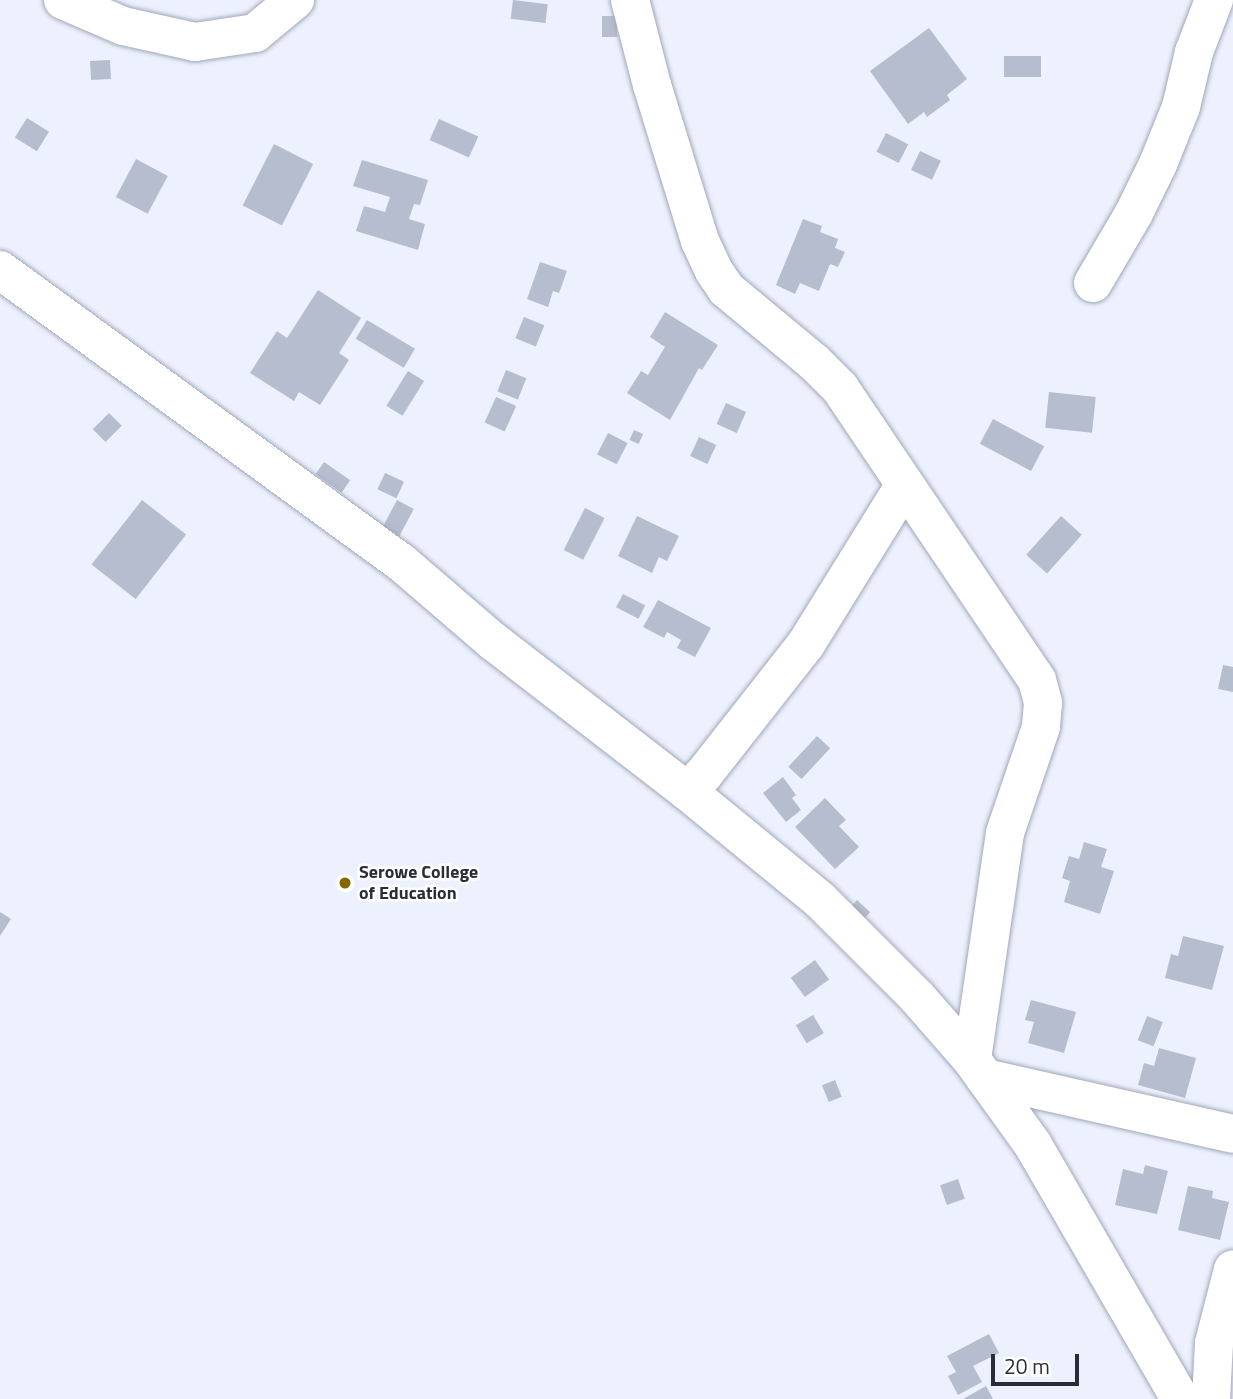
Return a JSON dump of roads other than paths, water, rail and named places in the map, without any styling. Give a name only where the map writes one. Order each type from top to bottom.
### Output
[{"type":"street","points":[[63,0],[123,26],[195,42],[255,33],[295,0]]},
{"type":"street","points":[[630,0],[652,85],[700,241],[714,271],[726,289],[814,362],[840,388],[1037,680],[1043,703],[1041,727],[1005,833],[978,1069]]},
{"type":"street","points":[[1093,283],[1134,213],[1158,164],[1181,107],[1194,52],[1214,0]]},
{"type":"street","points":[[0,270],[401,563],[494,642],[687,791],[820,900],[918,997],[978,1069],[1033,1145],[1180,1399]]},
{"type":"street","points":[[687,791],[704,774],[806,645],[904,486]]},
{"type":"street","points":[[978,1069],[1233,1134]]},
{"type":"street","points":[[1211,1399],[1214,1343],[1233,1269]]},
{"type":"place","name":"Serowe College of Education","points":[[345,883]]}]
